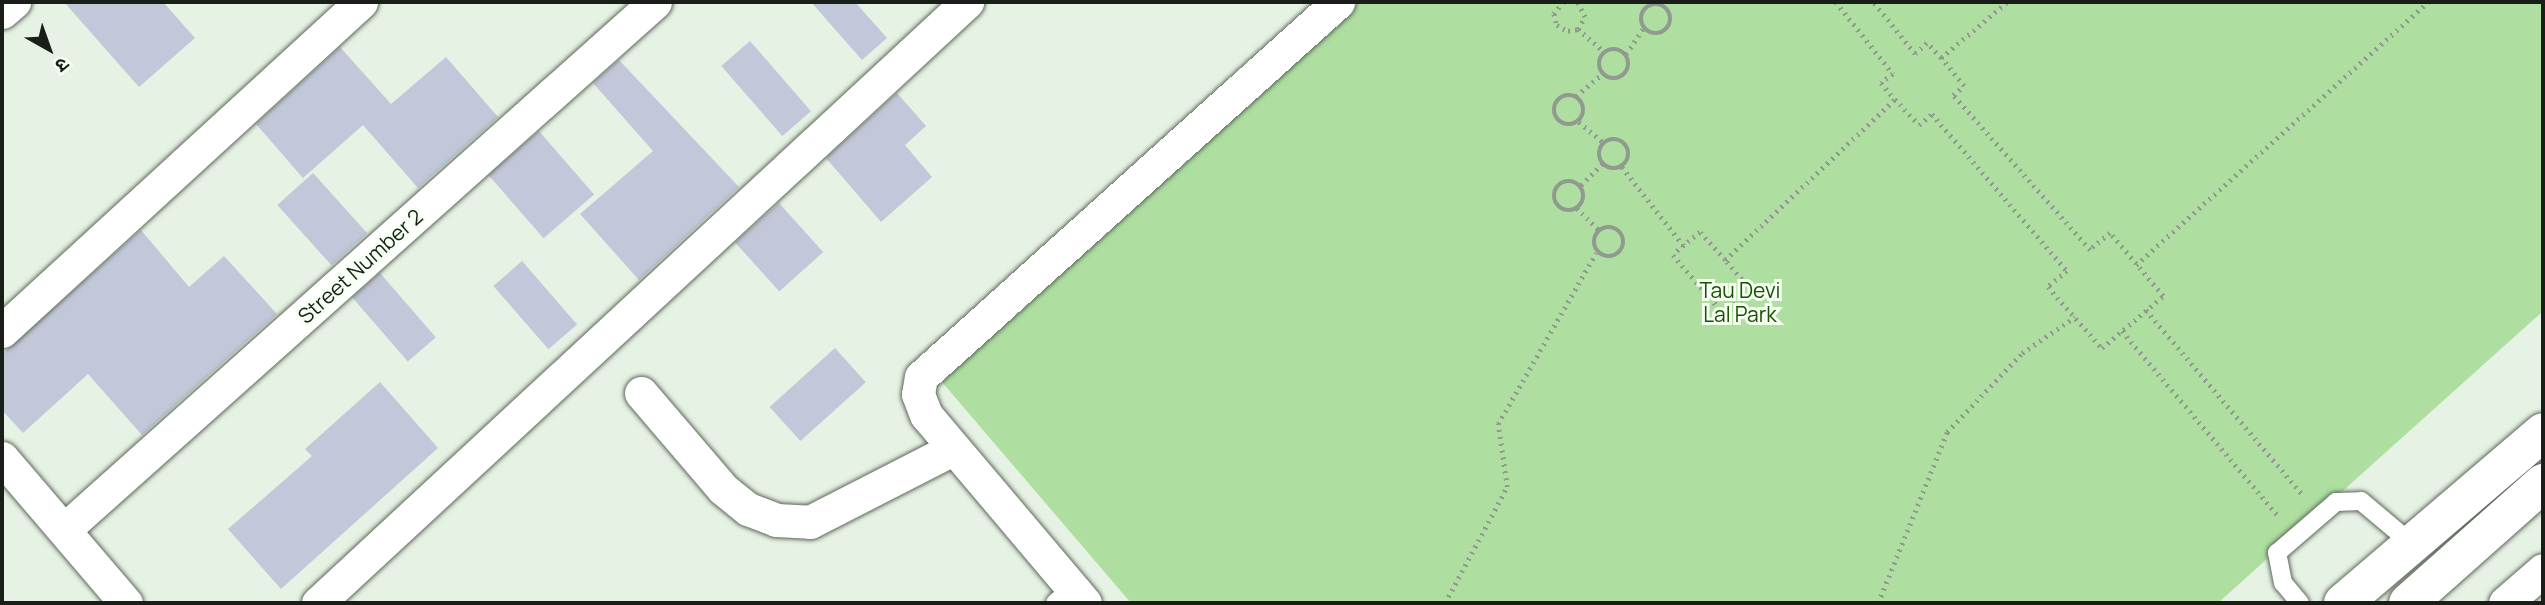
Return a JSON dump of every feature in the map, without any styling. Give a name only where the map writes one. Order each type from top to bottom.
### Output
[{"type":"street","points":[[2,12],[14,2]]},
{"type":"street","points":[[2,331],[361,2]]},
{"type":"street","name":"Street Number 2","points":[[65,529],[655,2]]},
{"type":"street","points":[[318,603],[967,2]]},
{"type":"street","points":[[1071,598],[951,450],[918,394],[921,377],[935,360],[1338,2]]},
{"type":"street","points":[[641,393],[723,488],[748,509],[776,520],[810,522],[951,450]]},
{"type":"street","points":[[2343,603],[2543,432]]},
{"type":"street","points":[[2,458],[127,603]]},
{"type":"street","points":[[2408,603],[2543,483]]},
{"type":"street","points":[[2505,603],[2543,570]]},
{"type":"lane","points":[[2301,603],[2283,583],[2277,553],[2336,502],[2361,501],[2411,543]]},
{"type":"path","points":[[1564,2],[1553,13],[1557,25],[1578,29],[1604,52]]},
{"type":"path","points":[[1577,2],[1585,17],[1578,29]]},
{"type":"path","points":[[1836,2],[1893,74],[1881,83],[1919,125],[1932,114],[2067,271],[2048,287],[2102,348],[2162,296],[2110,233],[2090,250],[1953,95],[1964,86],[1941,58],[1927,43],[1915,54],[1873,2]]},
{"type":"path","points":[[1941,58],[2007,2]]},
{"type":"path","points":[[2136,265],[2428,2]]},
{"type":"path","points":[[1662,3],[1671,20],[1666,31],[1654,34],[1644,29],[1640,18],[1646,7],[1662,3]]},
{"type":"path","points":[[1626,54],[1644,29]]},
{"type":"path","points":[[1615,49],[1626,54],[1629,65],[1624,76],[1612,80],[1602,74],[1598,61],[1604,52],[1615,49]]},
{"type":"path","points":[[1579,122],[1567,125],[1556,120],[1553,108],[1559,98],[1576,96],[1602,74]]},
{"type":"path","points":[[1576,96],[1584,111],[1579,122]]},
{"type":"path","points":[[1725,260],[1895,99]]},
{"type":"path","points":[[1579,122],[1603,142]]},
{"type":"path","points":[[1602,164],[1598,152],[1603,142],[1615,138],[1625,144],[1629,155],[1622,167]]},
{"type":"path","points":[[1602,164],[1622,167],[1684,246]]},
{"type":"path","points":[[1581,185],[1602,164]]},
{"type":"path","points":[[1577,208],[1585,197],[1581,185],[1571,180],[1559,184],[1553,194],[1557,206],[1577,208],[1599,231]]},
{"type":"path","points":[[1596,253],[1618,255],[1625,243],[1616,229],[1599,231]]},
{"type":"path","points":[[1445,603],[1507,487],[1498,424],[1596,253],[1599,231]]},
{"type":"path","points":[[1700,232],[1725,260],[1751,290],[1724,314],[1673,255],[1700,232]]},
{"type":"path","points":[[2146,310],[2321,514]]},
{"type":"path","points":[[1878,603],[1947,432],[2022,354],[2075,317]]},
{"type":"path","points":[[2122,331],[2296,536]]},
{"type":"green space","name":"Tau Devi Lal Park","points":[[1353,2],[2543,2],[2543,311],[2218,603],[1131,603],[936,375]]},
{"type":"building","points":[[64,2],[163,2],[195,38],[139,87]]},
{"type":"building","points":[[811,2],[855,2],[887,38],[862,60]]},
{"type":"building","points":[[750,41],[811,111],[782,136],[721,66]]},
{"type":"building","points":[[340,47],[391,104],[446,57],[498,117],[418,188],[363,125],[303,178],[256,124]]},
{"type":"building","points":[[619,60],[739,187],[639,280],[580,214],[653,151],[593,83]]},
{"type":"building","points":[[897,93],[926,126],[905,145],[932,177],[881,222],[826,158]]},
{"type":"building","points":[[539,131],[594,194],[544,238],[488,175]]},
{"type":"building","points":[[313,173],[367,233],[332,265],[277,205]]},
{"type":"building","points":[[779,203],[823,252],[779,292],[735,242]]},
{"type":"building","points":[[141,230],[189,287],[224,256],[277,314],[142,435],[88,374],[23,433],[2,410],[2,354]]},
{"type":"building","points":[[522,261],[577,324],[548,349],[493,286]]},
{"type":"building","points":[[380,273],[436,337],[408,361],[352,297]]},
{"type":"building","points":[[835,348],[866,382],[800,441],[770,407]]},
{"type":"building","points":[[380,382],[438,448],[281,589],[228,529],[312,456],[305,449]]}]
